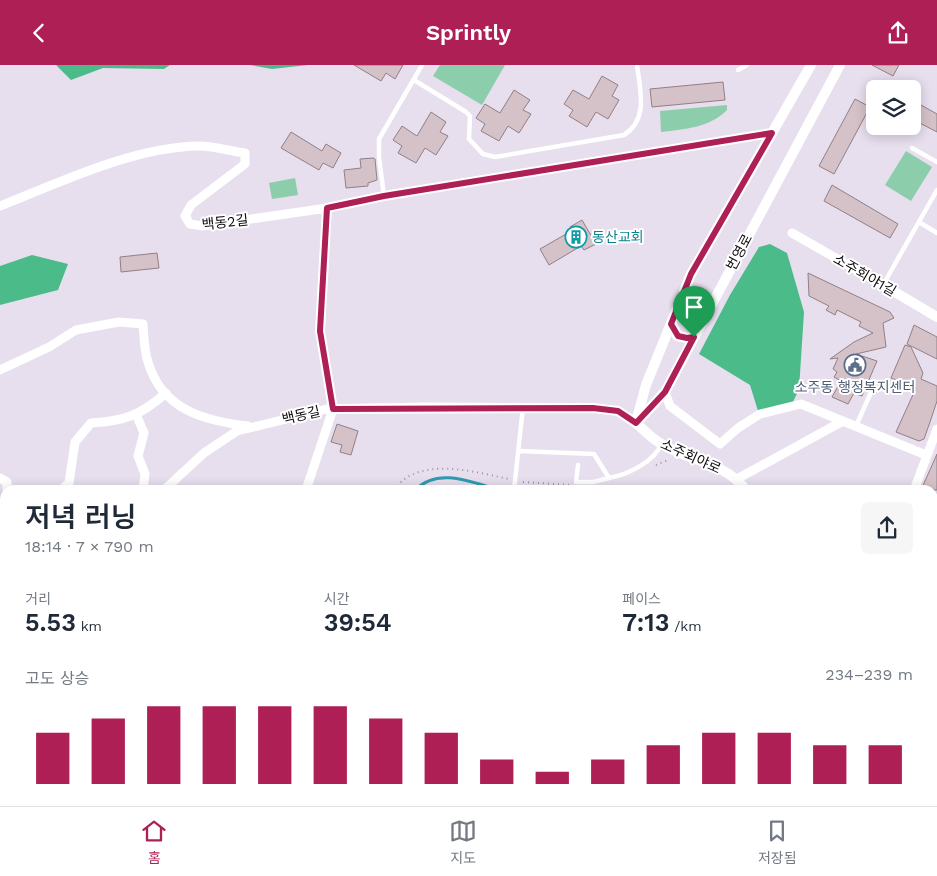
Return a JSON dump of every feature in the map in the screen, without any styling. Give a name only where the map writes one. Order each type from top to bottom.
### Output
[{"type":"street","points":[[636,423],[646,385],[691,274],[812,65]]},
{"type":"street","name":"번영로","points":[[636,423],[665,392],[840,65]]},
{"type":"street","points":[[308,485],[333,409],[320,331],[327,208],[384,196],[772,133]]},
{"type":"street","name":"백동2길","points":[[0,206],[81,174],[147,153],[200,146],[245,153],[246,164],[191,205],[185,216],[190,224],[203,226],[327,208]]},
{"type":"street","name":"소주회야1길","points":[[792,233],[937,317]]},
{"type":"street","points":[[0,370],[49,347],[76,330],[119,322],[143,324],[147,361],[156,382],[171,399],[200,417],[215,422],[254,427]]},
{"type":"street","points":[[671,324],[678,336],[694,337]]},
{"type":"street","points":[[665,392],[670,407],[720,443],[760,414],[801,404],[926,455]]},
{"type":"street","points":[[67,485],[69,483],[75,442],[92,423],[114,421],[147,410],[166,393]]},
{"type":"street","name":"백동길","points":[[169,485],[204,453],[237,431],[333,409],[593,408],[618,411],[636,423]]},
{"type":"street","points":[[136,414],[144,433],[138,456],[145,474],[144,485]]},
{"type":"street","points":[[737,479],[843,421]]},
{"type":"street","name":"소주회야로","points":[[636,423],[661,444],[722,469],[737,479],[742,485]]},
{"type":"street","points":[[916,485],[937,429]]},
{"type":"lane","points":[[384,196],[378,146],[379,139],[422,65]]},
{"type":"lane","points":[[414,80],[466,113],[470,117],[469,139],[483,154],[495,157],[624,135],[632,130],[640,117],[641,110],[637,65]]},
{"type":"lane","points":[[738,70],[747,65]]},
{"type":"lane","points":[[389,110],[394,113]]},
{"type":"lane","points":[[912,148],[937,162]]},
{"type":"lane","points":[[883,285],[937,190]]},
{"type":"lane","points":[[919,222],[937,233]]},
{"type":"lane","points":[[856,426],[872,391],[872,383]]},
{"type":"lane","points":[[514,485],[523,407]]},
{"type":"lane","points":[[578,465],[576,482],[593,482],[623,475],[659,451],[661,444]]},
{"type":"lane","points":[[519,451],[594,454],[609,478]]},
{"type":"path","points":[[649,468],[666,460],[691,456]]},
{"type":"path","points":[[397,485],[414,473],[430,469],[470,471],[531,484],[555,485]]},
{"type":"green space","points":[[56,65],[170,65],[164,69],[103,68],[71,80]]},
{"type":"green space","points":[[250,65],[308,65],[272,69]]},
{"type":"green space","points":[[440,65],[505,65],[482,105],[433,76]]},
{"type":"green space","points":[[727,105],[727,110],[705,124],[661,132],[660,111]]},
{"type":"green space","points":[[906,151],[932,167],[911,201],[885,185]]},
{"type":"green space","points":[[295,178],[298,195],[272,199],[269,183]]},
{"type":"green space","points":[[770,244],[787,253],[804,312],[799,389],[793,402],[758,411],[750,385],[699,354],[730,295],[759,247]]},
{"type":"green space","points":[[32,255],[68,264],[58,290],[0,305],[0,266]]},
{"type":"building","points":[[354,65],[403,65],[395,79],[386,73],[381,81]]},
{"type":"building","points":[[872,65],[899,65],[893,76]]},
{"type":"building","points":[[602,76],[618,85],[612,96],[619,100],[608,119],[596,112],[587,127],[569,116],[573,110],[564,104],[573,90],[589,99]]},
{"type":"building","points":[[723,82],[725,100],[652,107],[650,89]]},
{"type":"building","points":[[514,90],[530,100],[523,110],[531,114],[519,133],[508,126],[499,141],[481,131],[485,124],[476,118],[485,104],[500,113]]},
{"type":"building","points":[[855,99],[866,105],[866,114],[834,174],[819,166]]},
{"type":"building","points":[[921,105],[937,114],[937,132],[921,124]]},
{"type":"building","points":[[431,112],[446,122],[440,132],[448,136],[436,155],[425,148],[416,163],[398,153],[402,146],[393,140],[402,126],[417,136]]},
{"type":"building","points":[[291,132],[322,151],[326,144],[341,153],[333,168],[323,163],[319,170],[281,148]]},
{"type":"building","points":[[360,159],[375,159],[377,180],[368,183],[368,186],[346,188],[344,170],[361,168]]},
{"type":"building","points":[[832,185],[898,224],[890,238],[824,201]]},
{"type":"building","name":"동산교회","points":[[582,220],[596,244],[584,250],[581,246],[549,265],[540,249],[573,230],[570,227]]},
{"type":"building","points":[[157,253],[159,268],[121,272],[120,257]]},
{"type":"building","points":[[808,273],[890,312],[894,318],[883,323],[886,347],[856,354],[877,361],[862,396],[854,393],[848,404],[832,397],[841,381],[834,377],[837,372],[833,369],[838,358],[830,359],[854,342],[873,333],[859,326],[861,322],[837,310],[835,315],[826,310],[829,306],[809,296]]},
{"type":"building","points":[[914,325],[937,337],[937,359],[907,344]]},
{"type":"building","points":[[905,345],[911,347],[923,373],[921,379],[937,386],[937,401],[924,439],[919,441],[896,432],[916,388],[891,378]]},
{"type":"building","points":[[337,424],[358,431],[351,455],[340,452],[342,445],[331,442]]},
{"type":"building","points":[[937,454],[937,485],[923,485]]},
{"type":"waterway","points":[[421,485],[434,479],[444,478],[455,478],[482,485]]},
{"type":"place","name":"동산교회","points":[[576,237]]},
{"type":"place","name":"소주동 행정복지센터","points":[[855,365]]},
{"type":"route","points":[[772,133],[691,274],[671,324],[678,336],[682,338],[694,337],[665,392],[636,423],[618,411],[593,408],[424,407],[333,409],[320,331],[327,208],[384,196],[772,133]]}]
